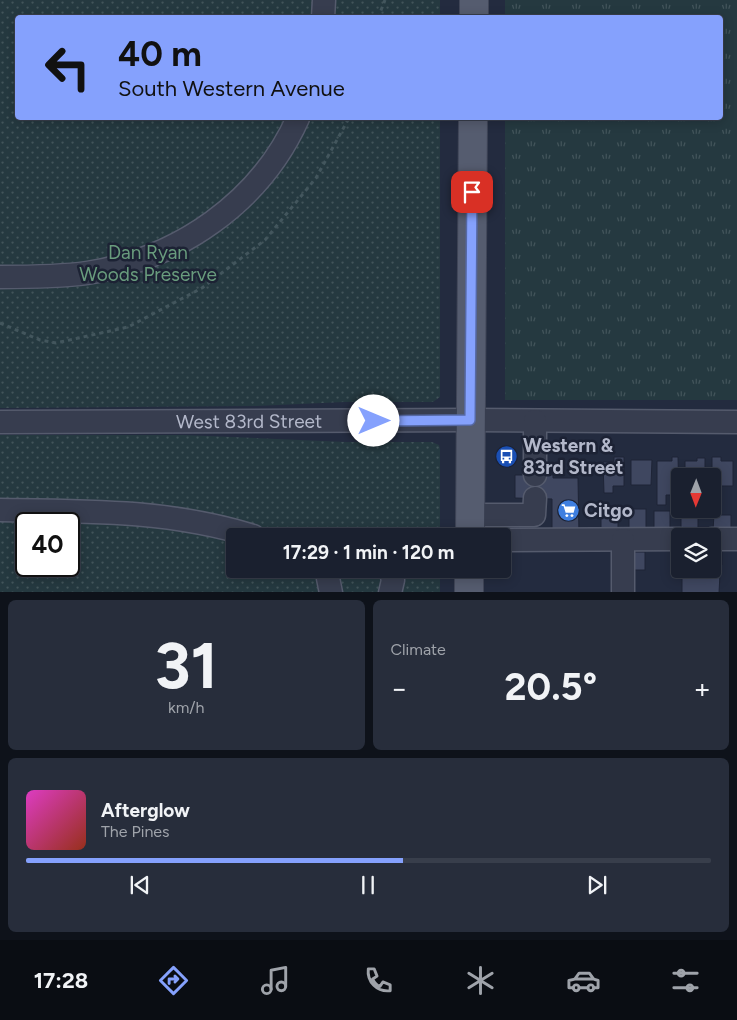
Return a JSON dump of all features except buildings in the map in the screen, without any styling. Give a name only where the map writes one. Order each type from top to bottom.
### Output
[{"type":"main road","points":[[474,0],[474,15]]},
{"type":"main road","points":[[470,526],[473,120]]},
{"type":"main road","points":[[469,578],[469,592]]},
{"type":"street","points":[[323,15],[324,0]]},
{"type":"street","points":[[0,277],[87,273],[130,264],[173,246],[209,226],[242,198],[270,167],[297,120]]},
{"type":"street","name":"West 83rd Street","points":[[0,422],[470,420],[737,422]]},
{"type":"street","points":[[535,421],[535,475]]},
{"type":"street","points":[[470,526],[534,515],[535,498]]},
{"type":"street","points":[[0,510],[73,510],[162,516],[226,529]]},
{"type":"street","points":[[511,540],[671,539]]},
{"type":"street","points":[[721,539],[737,539]]},
{"type":"street","points":[[623,540],[623,592]]},
{"type":"street","points":[[328,578],[331,592]]},
{"type":"street","points":[[390,592],[392,578]]},
{"type":"path","points":[[379,15],[385,0]]},
{"type":"path","points":[[0,323],[40,340],[56,343],[128,327],[202,288],[265,240],[316,178],[348,120]]},
{"type":"green space","name":"Dan Ryan Woods Preserve","points":[[0,0],[440,0],[440,15],[15,15],[15,120],[440,120],[440,397],[433,402],[344,402],[257,406],[0,408]]},
{"type":"green space","points":[[505,0],[737,0],[737,400],[505,400],[505,120],[723,120],[723,15],[505,15]]},
{"type":"green space","points":[[0,435],[184,435],[346,442],[432,442],[439,445],[440,449],[440,528],[226,528],[226,578],[440,578],[440,592],[0,592]]},
{"type":"place","name":"Western & 83rd Street","points":[[507,456]]},
{"type":"place","name":"Citgo","points":[[568,510]]},
{"type":"route","points":[[374,421],[470,420],[472,192]]}]
